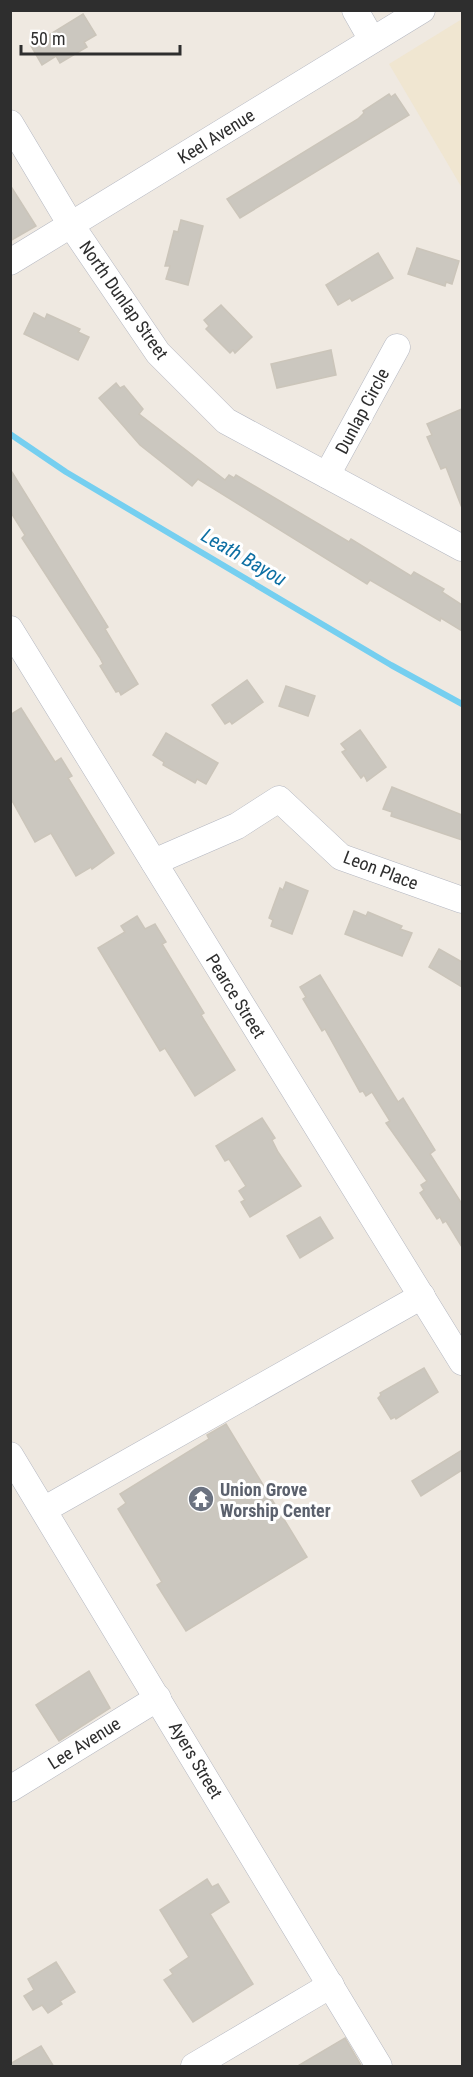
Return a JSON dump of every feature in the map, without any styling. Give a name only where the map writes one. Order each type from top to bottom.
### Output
[{"type":"street","points":[[355,10],[372,40]]},
{"type":"street","name":"Keel Avenue","points":[[10,262],[422,10]]},
{"type":"street","name":"North Dunlap Street","points":[[10,123],[71,225],[158,353],[226,421],[462,548]]},
{"type":"street","name":"Dunlap Circle","points":[[327,475],[397,347]]},
{"type":"street","name":"Pearce Street","points":[[10,629],[462,1362]]},
{"type":"street","name":"Leon Place","points":[[154,862],[237,826],[279,799],[341,857],[462,900]]},
{"type":"street","points":[[45,1509],[422,1296]]},
{"type":"street","name":"Ayers Street","points":[[10,1455],[45,1509],[379,2067]]},
{"type":"street","name":"Lee Avenue","points":[[10,1789],[158,1698]]},
{"type":"street","points":[[194,2067],[331,1985]]},
{"type":"shaded area","points":[[462,19],[462,188],[389,64]]},
{"type":"building","points":[[83,14],[96,35],[84,42],[87,47],[60,63],[56,56],[42,65],[31,46]]},
{"type":"building","points":[[389,94],[391,97],[395,94],[409,115],[240,218],[227,199],[358,119],[364,113],[363,111]]},
{"type":"building","points":[[10,185],[36,226],[10,241]]},
{"type":"building","points":[[181,220],[203,226],[188,285],[166,279],[170,266],[165,266],[174,231],[178,232]]},
{"type":"building","points":[[417,248],[459,261],[452,284],[446,282],[445,286],[408,274]]},
{"type":"building","points":[[378,253],[393,278],[352,301],[350,298],[338,305],[326,285]]},
{"type":"building","points":[[221,305],[252,337],[235,353],[233,350],[230,353],[206,329],[209,326],[204,320]]},
{"type":"building","points":[[34,313],[45,319],[47,314],[80,329],[78,332],[89,337],[78,360],[24,334]]},
{"type":"building","points":[[331,350],[336,375],[277,388],[271,364]]},
{"type":"building","points":[[116,383],[120,388],[124,386],[143,409],[139,414],[225,480],[229,475],[234,478],[236,475],[349,542],[351,539],[411,576],[414,572],[444,589],[442,592],[462,605],[462,631],[441,618],[440,621],[370,580],[367,584],[198,479],[192,486],[140,445],[99,398]]},
{"type":"building","points":[[462,409],[462,508],[446,467],[441,469],[427,437],[432,435],[427,424]]},
{"type":"building","points":[[10,469],[108,627],[105,629],[138,684],[121,695],[119,691],[116,692],[100,666],[103,664],[100,658],[22,538],[25,535],[10,511]]},
{"type":"building","points":[[247,680],[263,702],[232,724],[230,721],[225,724],[212,705]]},
{"type":"building","points":[[286,686],[315,696],[308,716],[279,706]]},
{"type":"building","points":[[21,708],[55,762],[61,758],[72,776],[68,778],[114,853],[92,869],[91,867],[76,876],[51,833],[35,842],[10,797],[10,715]]},
{"type":"building","points":[[360,730],[386,767],[367,781],[364,775],[361,778],[342,752],[346,750],[341,744]]},
{"type":"building","points":[[166,733],[218,763],[206,784],[197,779],[195,783],[163,765],[164,762],[153,755]]},
{"type":"building","points":[[392,787],[462,815],[462,840],[391,816],[392,812],[383,809]]},
{"type":"building","points":[[286,882],[308,891],[292,934],[271,926],[273,920],[269,918],[280,888],[283,890]]},
{"type":"building","points":[[354,911],[366,916],[368,912],[402,926],[400,929],[412,933],[402,956],[345,934]]},
{"type":"building","points":[[137,916],[145,929],[155,924],[166,942],[162,944],[204,1013],[201,1015],[235,1070],[195,1096],[165,1048],[160,1051],[98,948],[125,932],[121,926]]},
{"type":"building","points":[[439,949],[462,962],[462,987],[429,967]]},
{"type":"building","points":[[320,975],[398,1102],[403,1098],[435,1150],[430,1154],[462,1204],[462,1247],[446,1221],[443,1223],[440,1217],[437,1219],[420,1193],[424,1190],[421,1185],[427,1181],[386,1123],[390,1121],[372,1092],[366,1096],[363,1091],[360,1092],[325,1029],[322,1031],[303,999],[306,997],[300,987]]},
{"type":"building","points":[[262,1118],[275,1138],[272,1140],[278,1152],[301,1186],[250,1217],[241,1202],[245,1200],[239,1191],[246,1186],[229,1159],[225,1161],[216,1146]]},
{"type":"building","points":[[320,1217],[333,1238],[300,1258],[287,1236]]},
{"type":"building","points":[[424,1368],[438,1392],[396,1419],[395,1417],[391,1419],[378,1398],[380,1393]]},
{"type":"building","points":[[226,1424],[307,1557],[186,1631],[157,1585],[162,1582],[118,1509],[126,1503],[120,1494],[209,1439],[207,1435]]},
{"type":"building","points":[[462,1450],[462,1470],[421,1496],[412,1481]]},
{"type":"building","points":[[89,1671],[110,1708],[59,1741],[36,1705]]},
{"type":"building","points":[[207,1879],[212,1887],[218,1884],[229,1902],[210,1914],[253,1984],[193,2022],[164,1980],[173,1974],[170,1970],[189,1957],[160,1910]]},
{"type":"building","points":[[56,1962],[75,1992],[60,2001],[62,2004],[48,2013],[42,2005],[33,2010],[24,1996],[34,1990],[28,1979]]},
{"type":"building","points":[[345,2038],[362,2067],[296,2067]]},
{"type":"building","points":[[41,2046],[54,2067],[10,2067],[10,2064]]},
{"type":"waterway","name":"Leath Bayou","points":[[10,434],[66,472],[391,665],[462,704]]},
{"type":"place","name":"Union Grove Worship Center","points":[[201,1499]]}]
